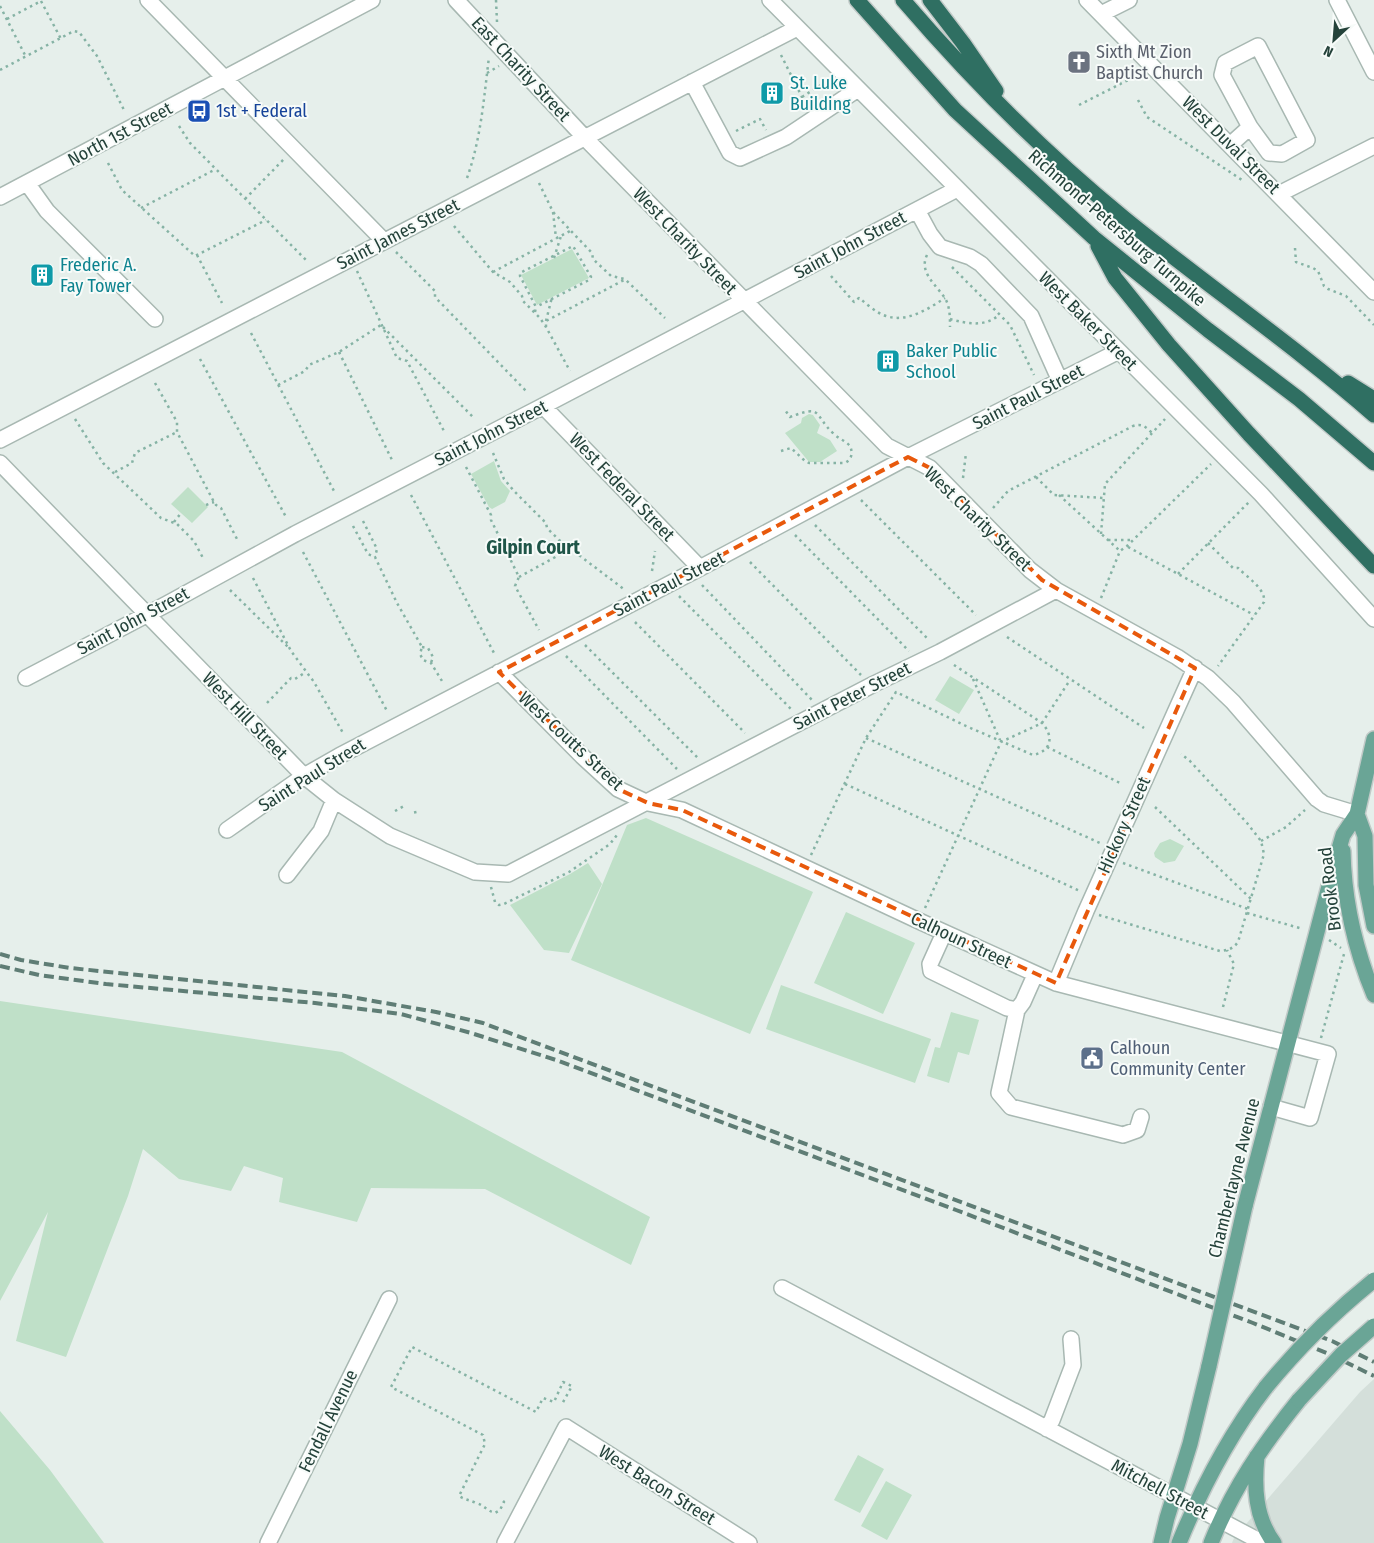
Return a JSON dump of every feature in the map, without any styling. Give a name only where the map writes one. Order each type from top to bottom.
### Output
[{"type":"highway","name":"Richmond-Petersburg Turnpike","points":[[857,0],[955,110],[1094,238],[1208,330],[1299,399],[1374,463]]},
{"type":"highway","name":"Richmond-Petersburg Turnpike","points":[[904,0],[945,48],[1020,126],[1123,218],[1296,351],[1374,415]]},
{"type":"highway","points":[[930,0],[963,43],[1020,126]]},
{"type":"highway","points":[[1094,238],[1115,278],[1169,346],[1374,566]]},
{"type":"highway","points":[[1296,351],[1374,399]]},
{"type":"main road","name":"Chamberlayne Avenue","points":[[1161,1543],[1194,1428],[1245,1206],[1343,835],[1357,814],[1374,739]]},
{"type":"main road","name":"Brook Road","points":[[1357,814],[1365,836],[1366,885],[1374,926]]},
{"type":"main road","name":"Brook Road","points":[[1343,835],[1344,880],[1350,915],[1362,961],[1374,995]]},
{"type":"main road","points":[[1179,1543],[1193,1507],[1223,1451],[1241,1421],[1266,1387],[1300,1348],[1332,1316],[1374,1280]]},
{"type":"main road","points":[[1211,1543],[1220,1521],[1257,1454],[1299,1400],[1341,1355],[1374,1326]]},
{"type":"main road","points":[[1257,1454],[1256,1486],[1259,1512],[1267,1533],[1274,1543]]},
{"type":"street","points":[[148,0],[390,246]]},
{"type":"street","name":"North 1st Street","points":[[0,197],[372,0]]},
{"type":"street","name":"East Charity Street","points":[[456,0],[585,138]]},
{"type":"street","name":"West Baker Street","points":[[770,0],[1261,494],[1374,619]]},
{"type":"street","name":"West Duval Street","points":[[1087,0],[1374,292]]},
{"type":"street","points":[[1101,14],[1130,0]]},
{"type":"street","points":[[1337,0],[1374,72]]},
{"type":"street","name":"Saint James Street","points":[[0,440],[351,258],[390,246],[585,138],[797,28]]},
{"type":"street","points":[[1258,46],[1307,140],[1282,154],[1269,153],[1250,127],[1222,75],[1225,63],[1258,46]]},
{"type":"street","points":[[692,82],[730,153],[740,158],[786,137],[858,89]]},
{"type":"street","points":[[1230,145],[1250,127]]},
{"type":"street","name":"West Charity Street","points":[[585,138],[887,446],[930,468],[1030,570],[1056,590],[1195,668],[1228,697],[1317,799],[1324,804],[1357,814]]},
{"type":"street","points":[[1279,194],[1374,146]]},
{"type":"street","points":[[27,183],[47,211],[155,319]]},
{"type":"street","name":"Saint John Street","points":[[26,678],[303,529],[544,406],[957,189]]},
{"type":"street","points":[[917,210],[930,234],[940,247],[970,257],[981,264],[1031,316],[1060,381]]},
{"type":"street","name":"Saint Paul Street","points":[[227,830],[304,776],[339,756],[700,568],[908,457],[1119,352]]},
{"type":"street","name":"West Federal Street","points":[[544,406],[700,568]]},
{"type":"street","name":"West Hill Street","points":[[0,463],[304,776],[334,800],[390,836],[475,872],[508,874],[567,842],[648,803]]},
{"type":"street","name":"Saint Peter Street","points":[[648,803],[1056,590]]},
{"type":"street","name":"Hickory Street","points":[[1056,983],[1089,904],[1195,668]]},
{"type":"street","name":"West Coutts Street","points":[[499,672],[582,756],[618,789],[648,803]]},
{"type":"street","points":[[287,875],[321,831],[334,800]]},
{"type":"street","name":"Calhoun Street","points":[[648,803],[682,810],[944,933],[1056,983],[1328,1054],[1310,1118],[1271,1107]]},
{"type":"street","points":[[944,933],[930,964],[931,971],[1007,1008],[1016,1010]]},
{"type":"street","points":[[1035,974],[1023,1002],[1016,1010],[999,1093],[1011,1107],[1123,1134],[1137,1130],[1141,1118]]},
{"type":"street","name":"Mitchell Street","points":[[782,1288],[1263,1543]]},
{"type":"street","name":"Fendall Avenue","points":[[272,1542],[389,1299]]},
{"type":"street","points":[[1052,1431],[1052,1420],[1072,1365],[1071,1340]]},
{"type":"street","name":"West Bacon Street","points":[[505,1543],[566,1427],[749,1543]]},
{"type":"path","points":[[7,19],[41,0],[60,39]]},
{"type":"path","points":[[496,0],[497,31]]},
{"type":"path","points":[[0,6],[26,57]]},
{"type":"path","points":[[0,70],[74,31],[78,32],[97,56],[124,110]]},
{"type":"path","points":[[467,178],[480,132],[490,49]]},
{"type":"path","points":[[781,55],[808,108]]},
{"type":"path","points":[[487,72],[504,63]]},
{"type":"path","points":[[1079,106],[1136,76],[1143,68]]},
{"type":"path","points":[[802,97],[824,83],[832,93]]},
{"type":"path","points":[[1138,100],[1147,116],[1249,185]]},
{"type":"path","points":[[733,133],[760,119],[766,130]]},
{"type":"path","points":[[179,126],[190,143],[306,260]]},
{"type":"path","points":[[245,199],[284,158]]},
{"type":"path","points":[[108,163],[122,190],[195,256],[266,220]]},
{"type":"path","points":[[142,208],[216,169]]},
{"type":"path","points":[[538,183],[553,212],[592,253],[593,259],[611,276],[625,279],[665,318]]},
{"type":"path","points":[[553,212],[556,238]]},
{"type":"path","points":[[454,226],[493,272],[510,282],[522,296],[523,301],[535,312],[546,327],[570,371]]},
{"type":"path","points":[[493,272],[570,231]]},
{"type":"path","points":[[555,256],[561,236]]},
{"type":"path","points":[[535,312],[536,307],[520,273],[573,246],[578,240]]},
{"type":"path","points":[[390,246],[435,291],[435,298],[527,392]]},
{"type":"path","points":[[536,307],[590,280],[591,277],[573,246]]},
{"type":"path","points":[[1294,248],[1296,262],[1318,271],[1324,286],[1328,290],[1346,296],[1374,325]]},
{"type":"path","points":[[928,251],[925,259],[927,272],[930,280],[945,298],[950,327]]},
{"type":"path","points":[[197,255],[222,303]]},
{"type":"path","points":[[351,258],[397,358],[407,361],[445,433]]},
{"type":"path","points":[[950,265],[1010,325],[1034,375]]},
{"type":"path","points":[[831,276],[854,302],[860,298],[886,316],[903,317],[916,314],[945,298]]},
{"type":"path","points":[[546,321],[625,279]]},
{"type":"path","points":[[546,327],[551,299]]},
{"type":"path","points":[[950,320],[973,324],[987,322],[999,314]]},
{"type":"path","points":[[278,386],[305,371],[309,365],[339,352],[381,325]]},
{"type":"path","points":[[381,325],[474,418]]},
{"type":"path","points":[[251,333],[334,491]]},
{"type":"path","points":[[339,352],[393,462]]},
{"type":"path","points":[[200,359],[286,517]]},
{"type":"path","points":[[155,383],[177,422],[177,432],[214,502],[221,508],[238,541]]},
{"type":"path","points":[[67,405],[103,463],[115,472],[160,518],[174,522],[194,541],[203,558]]},
{"type":"path","points":[[781,451],[792,448],[805,462],[815,464],[845,463],[852,454],[850,446],[825,425],[819,414],[814,411],[807,411],[790,417],[785,410]]},
{"type":"path","points":[[1101,534],[1105,484],[1166,418]]},
{"type":"path","points":[[993,508],[1008,491],[1133,426],[1143,425],[1152,433]]},
{"type":"path","points":[[115,472],[132,462],[135,453],[177,432]]},
{"type":"path","points":[[493,453],[504,479],[546,523],[547,528],[570,549],[638,600]]},
{"type":"path","points":[[963,478],[966,453]]},
{"type":"path","points":[[1100,598],[1120,552],[1212,463]]},
{"type":"path","points":[[466,467],[520,577]]},
{"type":"path","points":[[1036,477],[1054,494],[1104,498]]},
{"type":"path","points":[[1059,495],[1120,552]]},
{"type":"path","points":[[411,496],[494,653]]},
{"type":"path","points":[[861,500],[977,616]]},
{"type":"path","points":[[1178,574],[1250,500]]},
{"type":"path","points":[[206,505],[214,502]]},
{"type":"path","points":[[174,522],[181,513]]},
{"type":"path","points":[[363,521],[377,549],[375,557],[397,603],[422,647],[420,654],[423,660],[431,663],[442,681]]},
{"type":"path","points":[[815,525],[929,640]]},
{"type":"path","points":[[353,526],[368,554],[375,557]]},
{"type":"path","points":[[795,535],[909,651]]},
{"type":"path","points":[[1108,540],[1133,540]]},
{"type":"path","points":[[1208,543],[1233,568],[1238,568],[1262,590],[1265,596],[1264,602],[1218,666]]},
{"type":"path","points":[[1127,546],[1254,615]]},
{"type":"path","points":[[539,630],[515,586],[520,577],[570,549]]},
{"type":"path","points":[[652,571],[656,551]]},
{"type":"path","points":[[303,552],[387,711]]},
{"type":"path","points":[[750,562],[861,676]]},
{"type":"path","points":[[253,578],[291,651],[314,682],[343,733]]},
{"type":"path","points":[[668,583],[794,712]]},
{"type":"path","points":[[702,585],[814,702]]},
{"type":"path","points":[[230,590],[291,651]]},
{"type":"path","points":[[635,622],[748,736]]},
{"type":"path","points":[[1007,637],[1144,728]]},
{"type":"path","points":[[585,645],[701,761]]},
{"type":"path","points":[[422,647],[428,648],[433,657],[431,663]]},
{"type":"path","points":[[566,656],[680,772]]},
{"type":"path","points":[[805,868],[866,738],[896,692],[1001,742],[1033,755],[1041,754],[1047,747],[1051,738],[1049,730],[1042,723],[951,663]]},
{"type":"path","points":[[268,702],[291,678],[294,679],[306,672]]},
{"type":"path","points":[[972,678],[1001,742]]},
{"type":"path","points":[[925,909],[1001,742],[1042,723],[1070,680]]},
{"type":"path","points":[[866,738],[1094,840]]},
{"type":"path","points":[[1047,747],[1120,783]]},
{"type":"path","points":[[1107,918],[1220,951],[1234,948],[1238,942],[1264,854],[1261,841],[1248,823],[1190,761],[1181,754]]},
{"type":"path","points":[[845,784],[1072,887]]},
{"type":"path","points":[[395,811],[404,806]]},
{"type":"path","points":[[1155,807],[1251,899]]},
{"type":"path","points":[[1261,841],[1286,827],[1305,810]]},
{"type":"path","points":[[415,811],[416,816]]},
{"type":"path","points":[[491,883],[495,902],[499,906],[569,872],[610,844],[618,834]]},
{"type":"path","points":[[1128,865],[1248,909]]},
{"type":"path","points":[[1247,913],[1298,928]]},
{"type":"path","points":[[1223,1007],[1234,964],[1227,950]]},
{"type":"path","points":[[1322,1033],[1345,950]]},
{"type":"path","points":[[503,1501],[500,1510],[495,1513],[488,1512],[478,1503],[459,1496],[485,1444],[483,1435],[391,1387],[412,1347],[536,1412],[543,1398],[554,1402],[563,1382],[572,1386],[562,1404]]},
{"type":"highlighted area","points":[[908,457],[930,468],[1042,580],[1195,668],[1056,983],[682,810],[648,803],[618,789],[499,672]]},
{"type":"shaded area","points":[[1374,1379],[1374,1543],[1232,1543],[1234,1538],[1360,1392]]},
{"type":"green space","points":[[572,249],[589,278],[537,305],[521,275]]},
{"type":"green space","points":[[809,414],[813,415],[820,425],[817,433],[830,440],[837,451],[820,462],[809,462],[785,433],[801,423],[802,418]]},
{"type":"green space","points":[[494,461],[501,481],[510,491],[505,502],[492,509],[489,507],[471,474]]},
{"type":"green space","points":[[188,487],[208,507],[192,523],[171,504]]},
{"type":"green space","points":[[950,676],[974,690],[959,714],[935,700]]},
{"type":"green space","points":[[646,818],[813,892],[750,1034],[571,960],[627,825]]},
{"type":"green space","points":[[1170,839],[1184,846],[1175,861],[1164,863],[1155,857],[1154,853],[1160,843]]},
{"type":"green space","points":[[588,863],[602,884],[569,953],[544,950],[510,905]]},
{"type":"green space","points":[[846,912],[915,943],[883,1014],[814,983]]},
{"type":"green space","points":[[781,985],[931,1039],[915,1083],[766,1029]]},
{"type":"green space","points":[[0,1001],[342,1052],[650,1217],[631,1265],[485,1189],[371,1188],[357,1222],[279,1202],[283,1178],[244,1166],[231,1191],[179,1179],[143,1149],[128,1196],[66,1357],[16,1341],[48,1212],[0,1301]]},
{"type":"green space","points":[[951,1012],[979,1020],[969,1055],[958,1052],[949,1083],[927,1076],[935,1047],[940,1048]]},
{"type":"green space","points":[[0,1411],[50,1470],[104,1543],[0,1543]]},
{"type":"green space","points":[[858,1455],[884,1469],[860,1513],[834,1500]]},
{"type":"green space","points":[[886,1481],[912,1495],[887,1540],[861,1526]]},
{"type":"railway","points":[[0,954],[21,960],[70,968],[345,996],[436,1012],[483,1023],[1332,1341],[1374,1362]]},
{"type":"railway","points":[[0,966],[39,975],[106,984],[315,1003],[401,1014],[471,1033],[556,1060],[956,1210],[1253,1323],[1329,1354],[1374,1376]]},
{"type":"place","name":"Sixth Mt Zion Baptist Church","points":[[1079,62]]},
{"type":"place","name":"St. Luke Building","points":[[772,93]]},
{"type":"place","name":"1st + Federal","points":[[199,111]]},
{"type":"place","name":"Frederic A. Fay Tower","points":[[42,275]]},
{"type":"place","name":"Baker Public School","points":[[888,361]]},
{"type":"place","name":"Calhoun Community Center","points":[[1092,1058]]},
{"type":"district","name":"Gilpin Court","points":[[533,547]]}]
